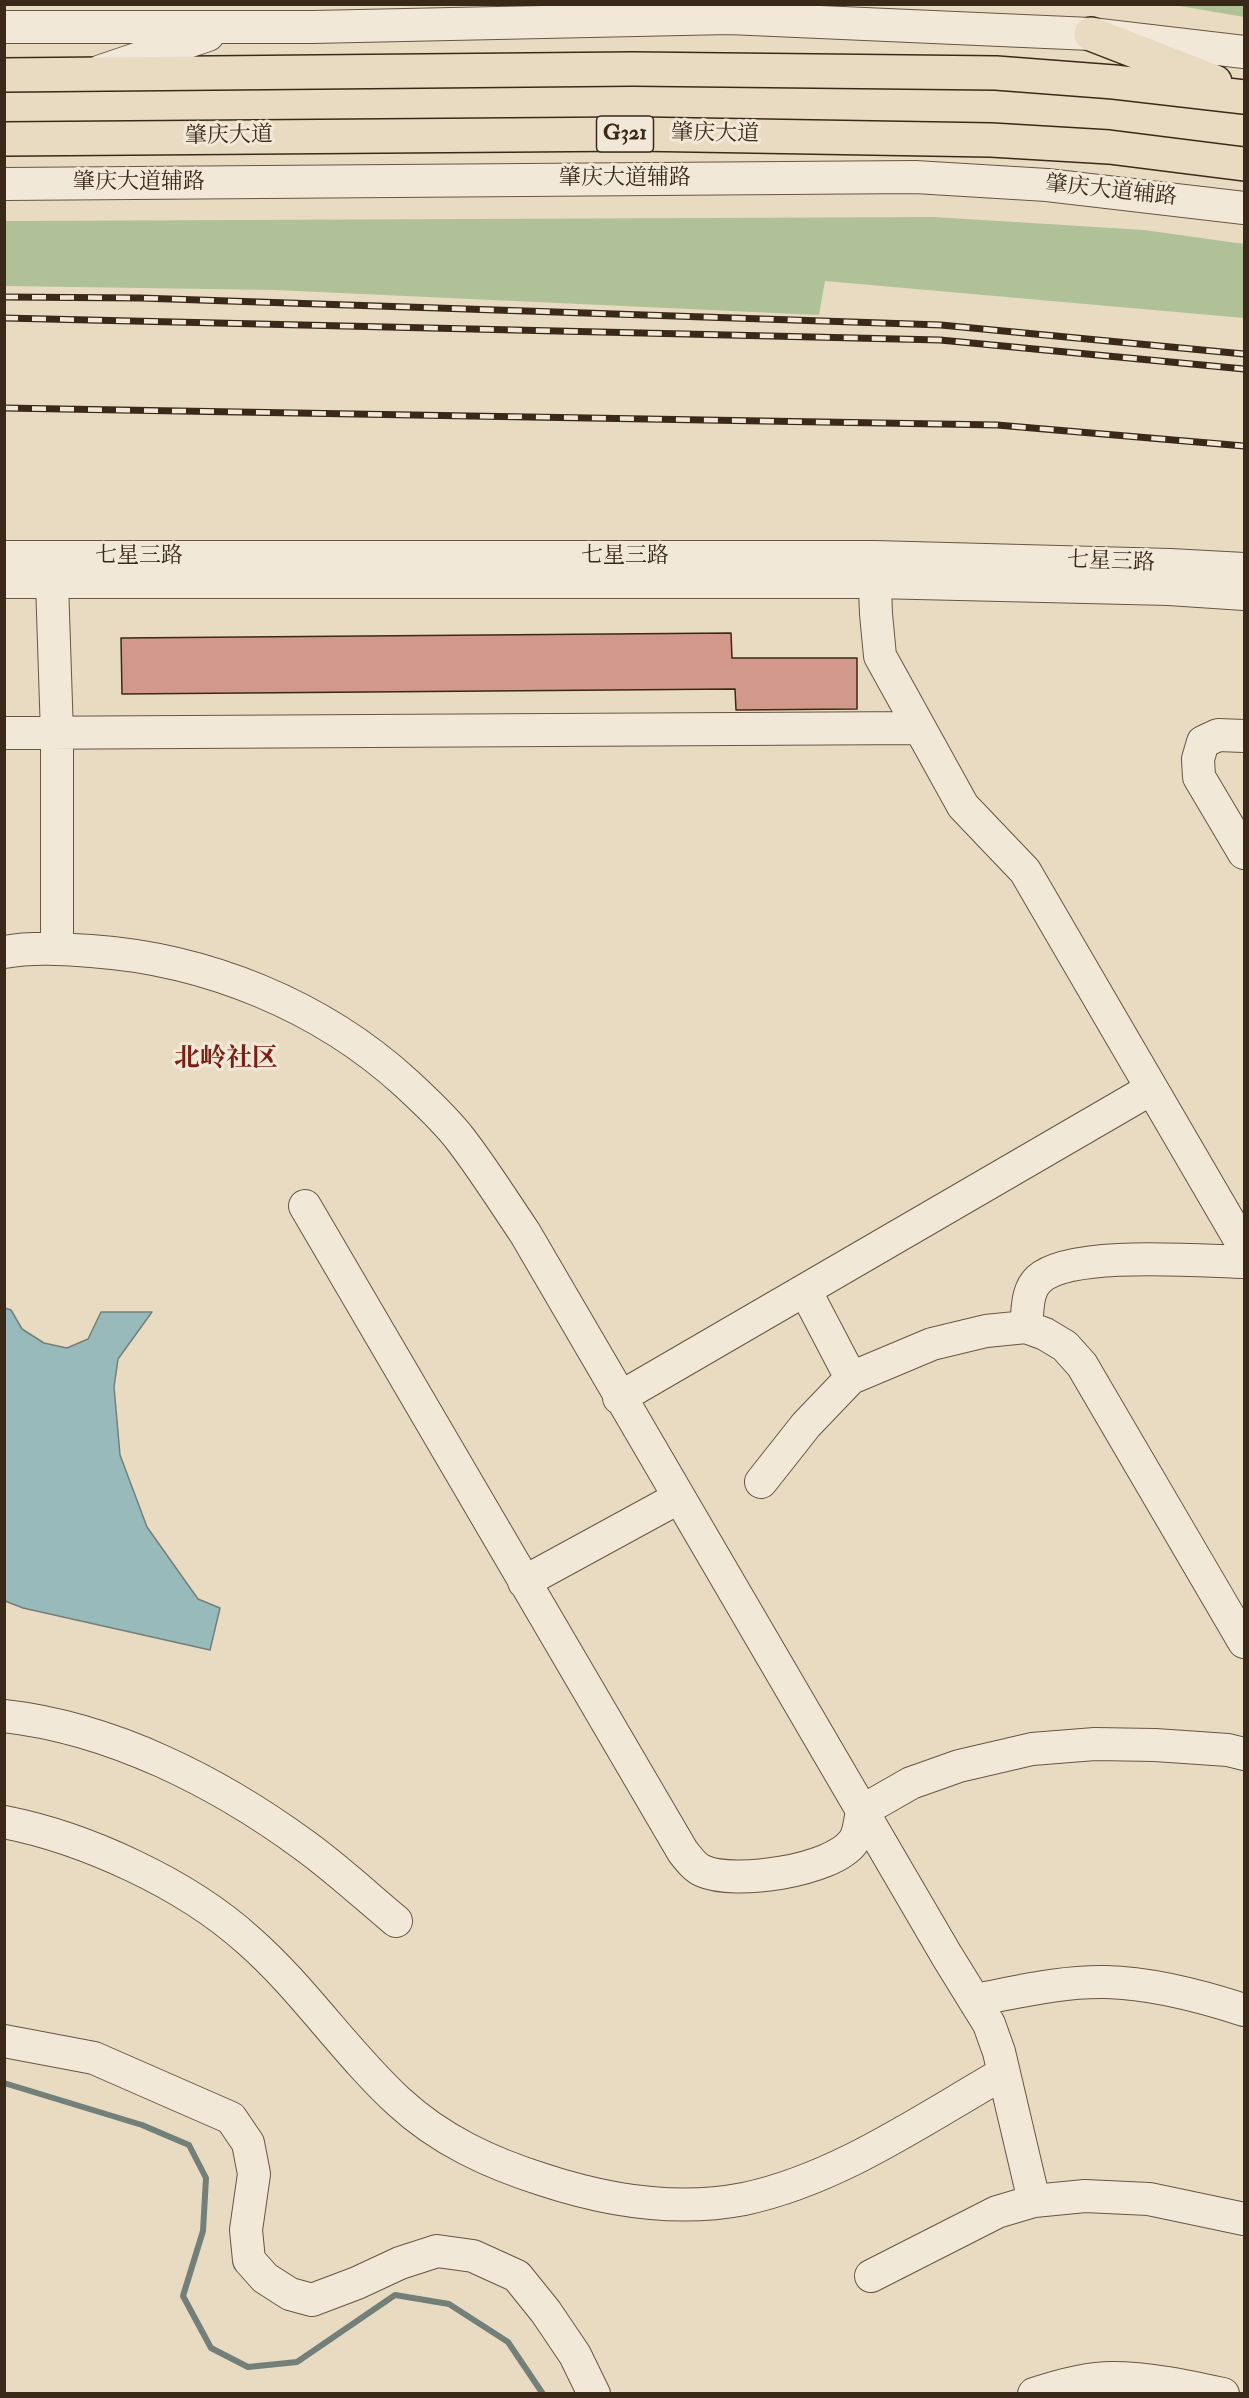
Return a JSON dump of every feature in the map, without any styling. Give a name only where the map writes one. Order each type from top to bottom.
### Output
[{"type":"highway","points":[[1091,34],[1245,95]]},
{"type":"highway","points":[[4,75],[621,69],[996,73],[1245,95]]},
{"type":"highway","name":"肇庆大道","points":[[4,139],[635,134],[979,140],[1109,147],[1245,164]]},
{"type":"street","points":[[4,27],[231,27],[729,18],[1091,34],[1245,52]]},
{"type":"street","points":[[91,74],[231,27]]},
{"type":"street","name":"肇庆大道辅路","points":[[4,184],[915,177],[1047,185],[1245,208]]},
{"type":"street","name":"七星三路","points":[[4,557],[50,570]]},
{"type":"street","name":"七星三路","points":[[4,582],[50,570],[874,570],[1170,565],[1245,569]]},
{"type":"street","points":[[50,570],[57,734],[57,948]]},
{"type":"street","points":[[874,570],[880,656],[919,728],[963,806],[1025,871],[1245,1247]]},
{"type":"street","name":"七星三路","points":[[874,570],[1245,594]]},
{"type":"street","points":[[4,733],[919,728]]},
{"type":"street","points":[[1245,736],[1218,735],[1203,742],[1198,759],[1199,777],[1245,853]]},
{"type":"street","points":[[4,952],[57,948],[170,961],[218,975],[280,999],[346,1036],[406,1083],[460,1138],[525,1233],[918,1908],[989,2024],[1004,2073],[1034,2201]]},
{"type":"street","points":[[619,1398],[1151,1089]]},
{"type":"street","points":[[305,1206],[683,1852],[701,1871],[729,1878],[760,1876],[818,1864],[844,1852],[854,1841],[862,1811],[911,1783],[959,1766],[1032,1749],[1095,1744],[1155,1745],[1228,1750],[1245,1754]]},
{"type":"street","points":[[1026,1328],[1029,1293],[1039,1279],[1063,1267],[1113,1260],[1245,1262]]},
{"type":"street","points":[[805,1290],[851,1378]]},
{"type":"street","points":[[761,1482],[806,1425],[851,1378],[932,1344],[986,1331],[1026,1328],[1046,1334],[1065,1346],[1082,1365],[1245,1642]]},
{"type":"street","points":[[524,1582],[678,1498]]},
{"type":"street","points":[[4,1716],[81,1731],[155,1759],[237,1800],[305,1846],[396,1921]]},
{"type":"street","points":[[4,1822],[83,1846],[143,1872],[198,1903],[248,1940],[397,2100],[444,2138],[509,2169],[580,2192],[636,2202],[693,2204],[743,2199],[780,2188],[849,2160],[1004,2073]]},
{"type":"street","points":[[974,2000],[1061,1984],[1107,1982],[1164,1990],[1245,2010]]},
{"type":"street","points":[[4,2041],[94,2058],[231,2118],[248,2143],[254,2174],[246,2230],[249,2260],[266,2278],[290,2294],[312,2300],[400,2263],[437,2251],[473,2256],[517,2276],[576,2355],[594,2394]]},
{"type":"street","points":[[871,2276],[997,2212],[1034,2201],[1085,2196],[1149,2199],[1245,2219]]},
{"type":"street","points":[[1034,2394],[1064,2385],[1111,2378],[1176,2384],[1223,2394]]},
{"type":"green space","points":[[1174,5],[1244,5],[1244,17]]},
{"type":"green space","points":[[934,217],[1144,230],[1244,244],[1244,318],[825,281],[819,315],[275,290],[5,286],[5,221]]},
{"type":"water","points":[[5,1308],[11,1310],[22,1329],[44,1343],[67,1348],[88,1339],[101,1312],[152,1312],[118,1359],[114,1387],[120,1455],[147,1527],[198,1599],[220,1608],[210,1650],[23,1608],[5,1601]]},
{"type":"building","points":[[731,633],[732,658],[857,658],[857,709],[736,710],[735,689],[122,694],[121,638]]},
{"type":"waterway","points":[[4,2083],[142,2125],[189,2145],[206,2178],[203,2231],[183,2296],[211,2348],[248,2367],[297,2362],[395,2295],[449,2304],[508,2342],[543,2394]]},
{"type":"railway","points":[[4,297],[140,298],[941,325],[1244,354]]},
{"type":"railway","points":[[4,318],[940,340],[1244,369]]},
{"type":"railway","points":[[4,408],[997,425],[1244,446]]},
{"type":"district","name":"北岭社区","points":[[226,1060]]}]
